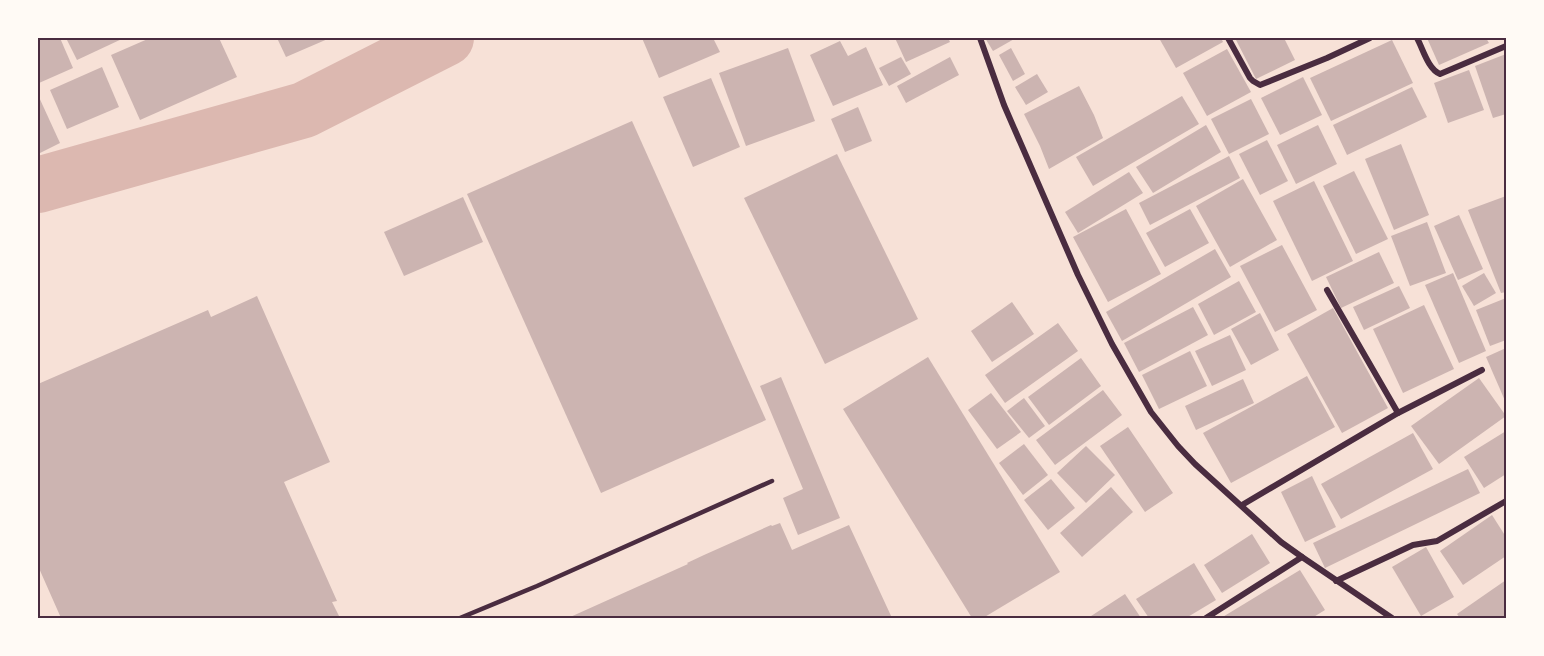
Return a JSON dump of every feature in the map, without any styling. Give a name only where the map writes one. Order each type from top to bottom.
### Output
[{"type":"street","points":[[980,38],[1004,105],[1078,275],[1112,344],[1151,412],[1178,446],[1281,542],[1392,618]]},
{"type":"street","points":[[1228,38],[1250,78],[1260,86],[1370,38]]},
{"type":"street","points":[[1417,38],[1431,66],[1435,72],[1440,74],[1506,46]]},
{"type":"street","points":[[1327,290],[1398,413]]},
{"type":"street","points":[[1242,505],[1398,413],[1482,370]]},
{"type":"street","points":[[1336,581],[1413,546],[1437,541],[1506,501]]},
{"type":"street","points":[[1206,618],[1302,557]]},
{"type":"lane","points":[[460,618],[772,481]]},
{"type":"building","points":[[38,38],[60,38],[73,68],[39,83]]},
{"type":"building","points":[[66,38],[124,38],[77,60]]},
{"type":"building","points":[[150,38],[219,38],[237,77],[140,120],[111,55]]},
{"type":"building","points":[[277,38],[330,38],[286,57]]},
{"type":"building","points":[[642,38],[713,38],[720,52],[659,78]]},
{"type":"building","points":[[895,38],[948,38],[950,42],[906,62]]},
{"type":"building","points":[[985,38],[1016,38],[993,51]]},
{"type":"building","points":[[1159,38],[1221,38],[1223,42],[1176,68]]},
{"type":"building","points":[[1235,38],[1284,38],[1295,60],[1256,79]]},
{"type":"building","points":[[1427,38],[1486,38],[1489,43],[1439,65]]},
{"type":"building","points":[[1392,40],[1413,83],[1331,121],[1310,78]]},
{"type":"building","points":[[840,41],[848,56],[866,47],[883,85],[833,106],[810,55]]},
{"type":"building","points":[[788,48],[815,121],[746,146],[719,73]]},
{"type":"building","points":[[1011,48],[1025,74],[1013,81],[999,55]]},
{"type":"building","points":[[1227,49],[1251,92],[1207,116],[1183,73]]},
{"type":"building","points":[[1506,54],[1506,114],[1493,118],[1475,66]]},
{"type":"building","points":[[901,57],[911,74],[889,86],[879,68]]},
{"type":"building","points":[[950,57],[959,75],[906,103],[897,86]]},
{"type":"building","points":[[102,67],[119,107],[67,129],[50,90]]},
{"type":"building","points":[[1469,70],[1484,110],[1448,123],[1434,83]]},
{"type":"building","points":[[1037,74],[1048,92],[1026,105],[1015,87]]},
{"type":"building","points":[[1303,77],[1322,115],[1280,135],[1261,98]]},
{"type":"building","points":[[711,78],[740,147],[693,167],[663,97]]},
{"type":"building","points":[[1079,86],[1103,138],[1049,169],[1024,114]]},
{"type":"building","points":[[1412,87],[1427,117],[1347,155],[1333,125]]},
{"type":"building","points":[[38,95],[60,143],[38,154]]},
{"type":"building","points":[[1182,96],[1199,124],[1093,186],[1076,157]]},
{"type":"building","points":[[1251,99],[1269,134],[1229,154],[1211,119]]},
{"type":"building","points":[[858,107],[872,141],[845,152],[831,119]]},
{"type":"building","points":[[632,121],[766,420],[601,493],[467,194]]},
{"type":"building","points":[[1206,125],[1221,152],[1153,193],[1136,167]]},
{"type":"building","points":[[1318,125],[1337,164],[1296,184],[1277,145]]},
{"type":"building","points":[[1267,140],[1288,181],[1260,195],[1239,154]]},
{"type":"building","points":[[1401,144],[1429,215],[1394,230],[1365,159]]},
{"type":"building","points":[[837,154],[918,319],[825,364],[744,198]]},
{"type":"building","points":[[1229,156],[1240,178],[1150,225],[1139,203]]},
{"type":"building","points":[[1354,171],[1388,239],[1356,254],[1323,186]]},
{"type":"building","points":[[1129,172],[1143,193],[1078,233],[1065,212]]},
{"type":"building","points":[[1243,179],[1277,240],[1230,267],[1196,206]]},
{"type":"building","points":[[1314,181],[1353,261],[1312,281],[1273,201]]},
{"type":"building","points":[[1506,196],[1506,292],[1501,293],[1468,210]]},
{"type":"building","points":[[463,197],[483,242],[404,276],[384,232]]},
{"type":"building","points":[[1126,209],[1161,274],[1108,302],[1073,237]]},
{"type":"building","points":[[1190,209],[1209,243],[1165,267],[1146,233]]},
{"type":"building","points":[[1459,215],[1483,269],[1458,280],[1434,226]]},
{"type":"building","points":[[1427,222],[1446,273],[1410,286],[1391,236]]},
{"type":"building","points":[[1282,245],[1317,310],[1275,332],[1240,266]]},
{"type":"building","points":[[1215,249],[1231,277],[1122,341],[1106,312]]},
{"type":"building","points":[[1379,252],[1394,283],[1341,308],[1326,277]]},
{"type":"building","points":[[1453,273],[1486,351],[1459,363],[1425,285]]},
{"type":"building","points":[[1484,273],[1496,293],[1474,306],[1462,286]]},
{"type":"building","points":[[1239,281],[1256,312],[1214,335],[1198,304]]},
{"type":"building","points":[[1399,286],[1410,308],[1364,330],[1353,307]]},
{"type":"building","points":[[257,296],[330,462],[284,482],[337,601],[332,602],[340,618],[61,618],[38,566],[38,384],[208,310],[211,317]]},
{"type":"building","points":[[1506,298],[1506,340],[1490,346],[1476,310]]},
{"type":"building","points":[[1012,302],[1034,334],[992,362],[971,331]]},
{"type":"building","points":[[1424,305],[1454,369],[1403,393],[1373,329]]},
{"type":"building","points":[[1193,307],[1208,335],[1139,372],[1124,343]]},
{"type":"building","points":[[1333,308],[1388,408],[1342,433],[1287,334]]},
{"type":"building","points":[[1260,313],[1279,350],[1251,365],[1231,329]]},
{"type":"building","points":[[1058,323],[1078,351],[1005,403],[985,375]]},
{"type":"building","points":[[1230,335],[1246,370],[1212,386],[1195,351]]},
{"type":"building","points":[[1506,348],[1506,403],[1486,357]]},
{"type":"building","points":[[1190,351],[1207,386],[1159,409],[1142,375]]},
{"type":"building","points":[[928,357],[1060,572],[983,618],[972,618],[843,409]]},
{"type":"building","points":[[1081,358],[1101,386],[1049,425],[1028,397]]},
{"type":"building","points":[[1307,376],[1335,427],[1231,483],[1203,433]]},
{"type":"building","points":[[781,377],[840,518],[798,535],[783,498],[803,489],[760,386]]},
{"type":"building","points":[[1479,378],[1506,416],[1439,464],[1411,426]]},
{"type":"building","points":[[1243,379],[1254,403],[1196,430],[1185,406]]},
{"type":"building","points":[[1103,390],[1122,415],[1055,465],[1036,440]]},
{"type":"building","points":[[991,393],[1021,432],[997,449],[968,410]]},
{"type":"building","points":[[1024,398],[1045,426],[1029,438],[1007,411]]},
{"type":"building","points":[[1128,427],[1173,493],[1145,512],[1100,446]]},
{"type":"building","points":[[1506,431],[1506,474],[1484,488],[1464,457]]},
{"type":"building","points":[[1413,433],[1433,469],[1341,519],[1321,484]]},
{"type":"building","points":[[1024,444],[1048,475],[1023,495],[999,463]]},
{"type":"building","points":[[1086,446],[1115,475],[1086,503],[1057,473]]},
{"type":"building","points":[[1468,469],[1480,493],[1325,568],[1313,543]]},
{"type":"building","points":[[1312,476],[1336,527],[1305,542],[1281,492]]},
{"type":"building","points":[[1051,479],[1075,508],[1048,530],[1024,500]]},
{"type":"building","points":[[1111,487],[1133,512],[1082,557],[1060,533]]},
{"type":"building","points":[[1492,515],[1506,537],[1506,556],[1463,585],[1440,551]]},
{"type":"building","points":[[780,523],[792,550],[849,525],[892,618],[568,618],[704,555]]},
{"type":"building","points":[[1252,534],[1270,563],[1222,593],[1204,565]]},
{"type":"building","points":[[1426,547],[1454,597],[1421,616],[1392,567]]},
{"type":"building","points":[[1194,563],[1216,600],[1186,618],[1149,618],[1136,599]]},
{"type":"building","points":[[1300,570],[1325,610],[1312,618],[1221,618]]},
{"type":"building","points":[[1506,580],[1506,618],[1460,618],[1457,614]]},
{"type":"building","points":[[1125,594],[1141,618],[1088,618]]},
{"type":"waterway","points":[[38,185],[304,110],[446,38]]}]
